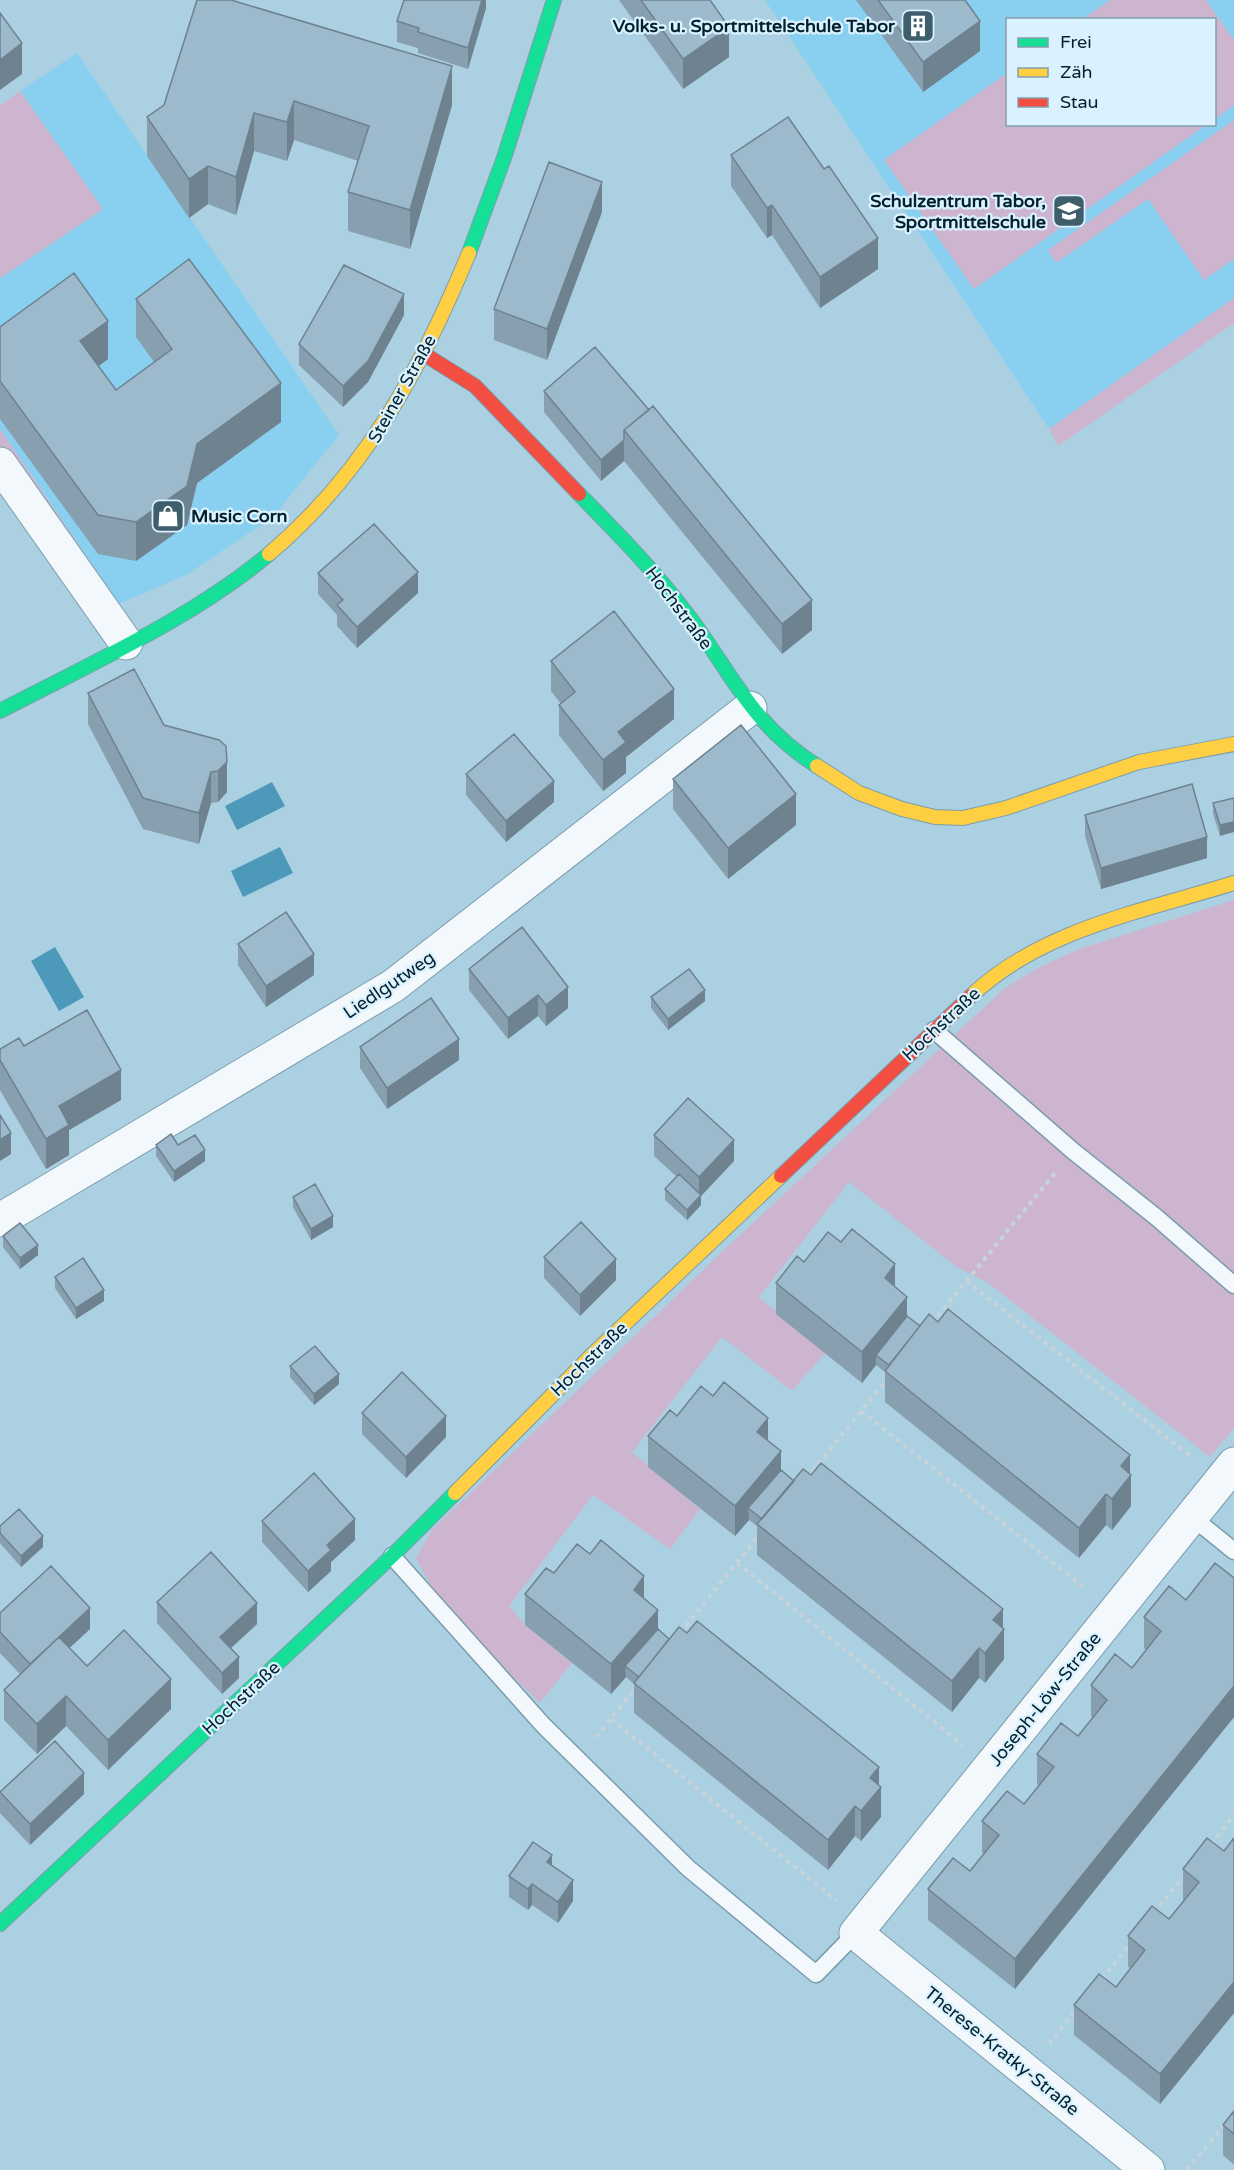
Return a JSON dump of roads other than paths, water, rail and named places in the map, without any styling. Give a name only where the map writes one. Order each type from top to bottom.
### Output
[{"type":"street","name":"Steiner Straße","points":[[0,711],[126,643],[190,612],[242,578],[280,548],[318,513],[352,472],[386,425],[424,354],[476,234],[554,0]]},
{"type":"street","name":"Hochstraße","points":[[424,354],[476,386],[648,566],[684,611],[750,708],[790,748],[829,777],[859,793],[903,809],[936,817],[963,818],[1006,808],[1139,762],[1234,744]]},
{"type":"street","points":[[0,464],[126,643]]},
{"type":"street","name":"Liedlgutweg","points":[[0,1220],[393,986],[750,708]]},
{"type":"street","name":"Hochstraße","points":[[0,1924],[392,1556],[595,1352],[982,985],[1024,957],[1073,933],[1234,883]]},
{"type":"street","name":"Joseph-Löw-Straße","points":[[860,1928],[1228,1472]]},
{"type":"street","name":"Therese-Kratky-Straße","points":[[860,1928],[1148,2170]]},
{"type":"lane","points":[[934,1030],[1072,1151],[1156,1217],[1234,1286]]},
{"type":"lane","points":[[1192,1517],[1234,1551]]},
{"type":"lane","points":[[392,1556],[543,1725],[688,1868],[816,1974],[860,1928]]},
{"type":"place","name":"Volks- u. Sportmittelschule Tabor","points":[[918,26]]},
{"type":"place","name":"Schulzentrum Tabor, Sportmittelschule","points":[[1069,211]]},
{"type":"place","name":"Music Corn","points":[[168,516]]}]
